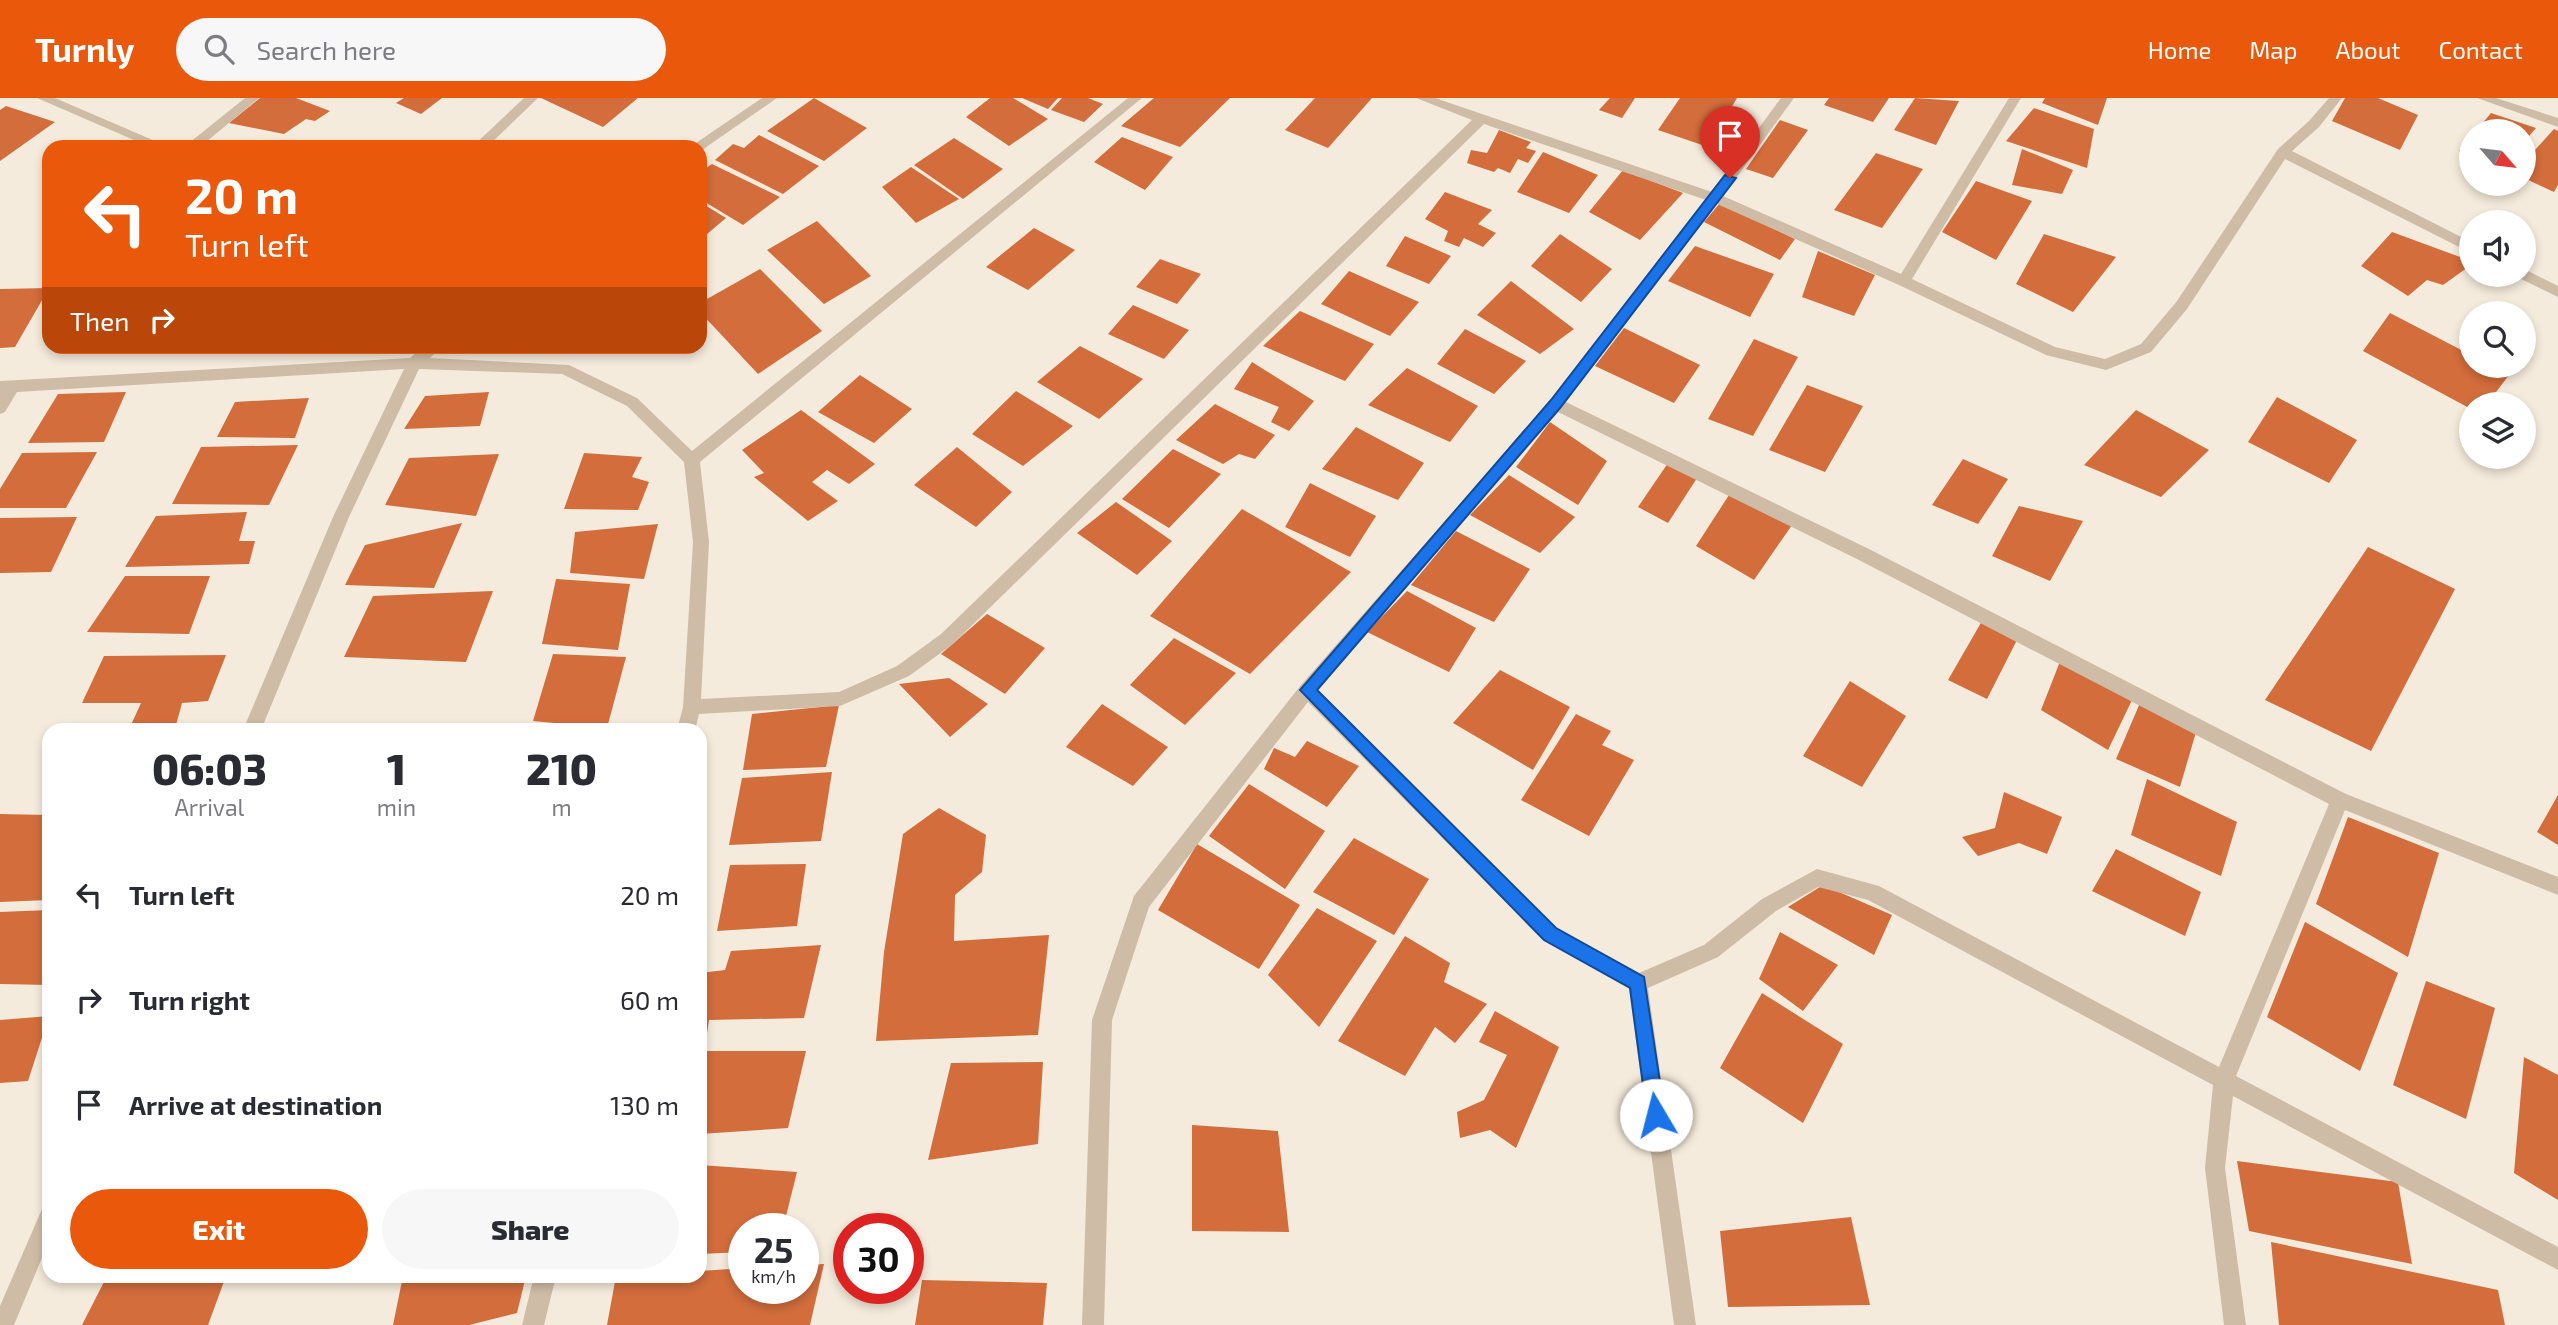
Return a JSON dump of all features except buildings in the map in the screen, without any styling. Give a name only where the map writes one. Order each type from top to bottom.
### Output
[{"type":"street","points":[[43,98],[145,140]]},
{"type":"street","points":[[200,140],[253,98]]},
{"type":"street","points":[[487,140],[532,98]]},
{"type":"street","points":[[707,140],[771,98]]},
{"type":"street","points":[[692,460],[1136,98]]},
{"type":"street","points":[[1422,98],[1715,198],[1904,281],[2051,351],[2106,365],[2146,348],[2182,305],[2283,152],[2314,124],[2336,98]]},
{"type":"street","points":[[1093,1325],[1102,1020],[1141,902],[1307,690],[1556,404],[1715,198],[1788,98]]},
{"type":"street","points":[[1904,281],[2015,98]]},
{"type":"street","points":[[2483,98],[2558,123]]},
{"type":"street","points":[[692,707],[840,699],[904,671],[947,639],[1480,120]]},
{"type":"street","points":[[2283,152],[2459,242]]},
{"type":"street","points":[[2536,280],[2558,292]]},
{"type":"street","points":[[255,723],[341,517],[414,363],[425,354]]},
{"type":"street","points":[[0,408],[6,387],[414,363],[564,369],[632,402],[692,460],[701,542],[692,707],[688,723]]},
{"type":"street","points":[[1556,404],[1863,554],[2340,800],[2558,886]]},
{"type":"street","points":[[1307,690],[1550,934],[1638,983]]},
{"type":"street","points":[[2235,1325],[2215,1168],[2224,1080],[2340,800]]},
{"type":"street","points":[[1638,983],[1711,951],[1769,905],[1817,878],[1872,892],[2558,1259]]},
{"type":"street","points":[[1638,983],[1685,1325]]},
{"type":"street","points":[[4,1325],[42,1233]]},
{"type":"street","points":[[533,1325],[543,1283]]},
{"type":"route","points":[[1656,1115],[1638,983],[1550,934],[1307,690],[1556,404],[1730,178]]}]
